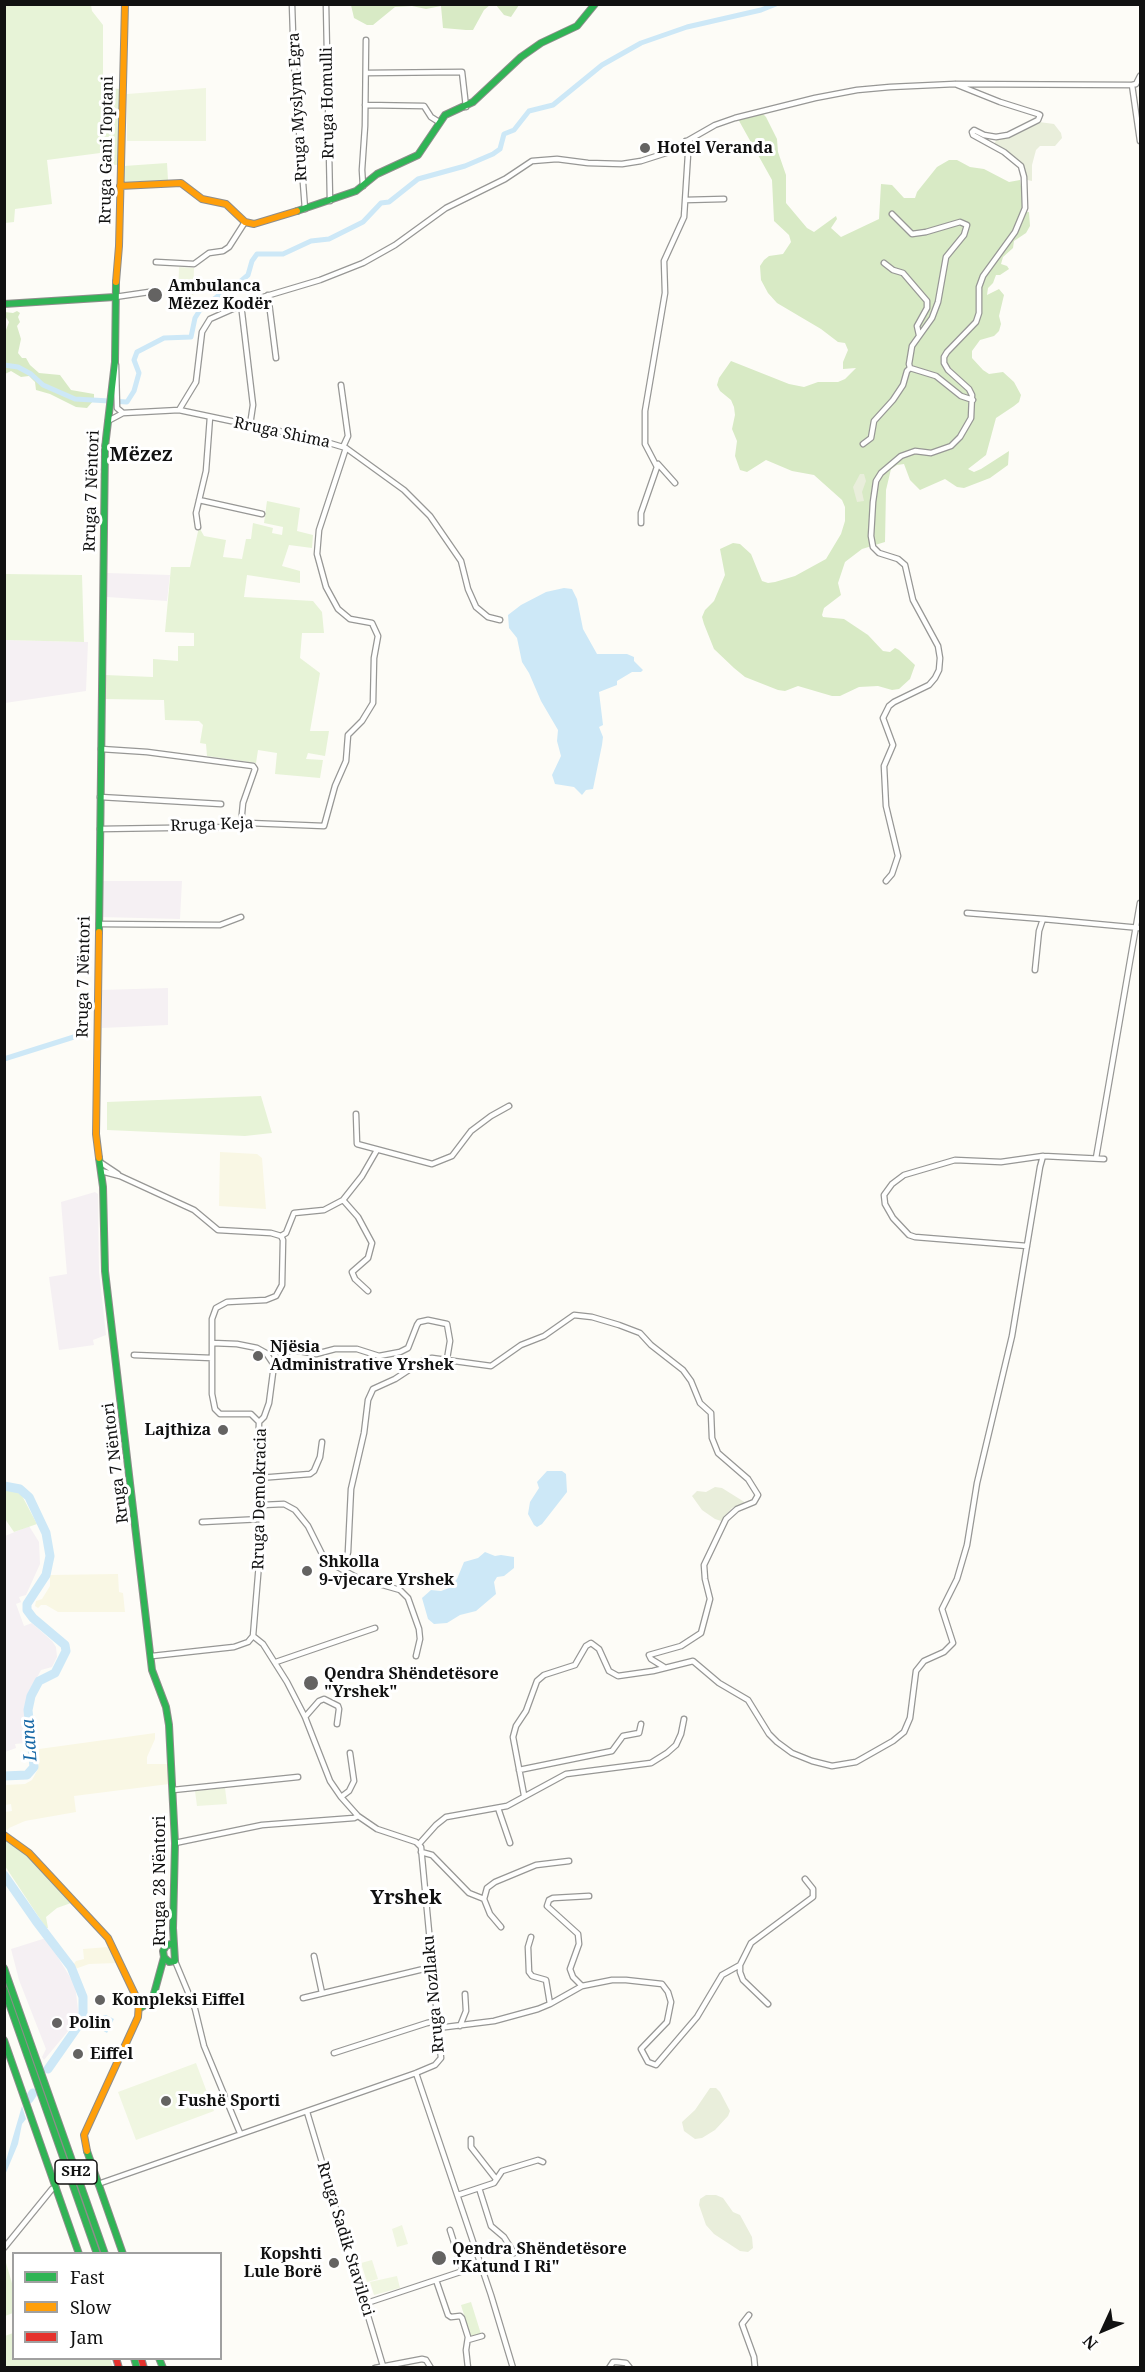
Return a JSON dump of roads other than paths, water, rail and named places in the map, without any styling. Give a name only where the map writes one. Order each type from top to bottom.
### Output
[{"type":"main road","name":"Rruga Gani Toptani","points":[[115,297],[125,4]]},
{"type":"main road","points":[[120,186],[181,183],[202,199],[227,205],[244,222],[258,224],[330,201],[363,186],[377,174],[418,155],[439,122],[449,113],[466,107],[482,95],[521,57],[541,43],[577,26],[596,4]]},
{"type":"main road","points":[[4,304],[115,297]]},
{"type":"main road","name":"Rruga 7 Nëntori","points":[[115,297],[114,397],[109,408],[105,447],[96,1134],[101,1171],[105,1271],[152,1656]]},
{"type":"main road","name":"Rruga 28 Nëntori","points":[[152,1656],[153,1677],[167,1714],[173,1790],[175,1843],[173,1943],[169,1960]]},
{"type":"main road","points":[[4,1835],[29,1853],[108,1938],[140,2008]]},
{"type":"main road","points":[[123,2252],[85,2145],[85,2132],[132,2033],[140,2008],[152,2001],[158,1972],[169,1960],[165,1947],[173,1943]]},
{"type":"main road","name":"SH2","points":[[4,1968],[105,2252]]},
{"type":"main road","name":"SH2","points":[[4,1989],[97,2252]]},
{"type":"main road","points":[[4,2040],[79,2252]]},
{"type":"street","name":"Rruga Myslym Egra","points":[[292,4],[294,65],[305,209]]},
{"type":"street","name":"Rruga Homulli","points":[[326,4],[330,201]]},
{"type":"street","points":[[363,186],[366,40]]},
{"type":"street","points":[[366,73],[462,72],[466,107]]},
{"type":"street","points":[[179,410],[196,382],[202,332],[210,319],[241,304],[325,278],[363,263],[395,245],[446,208],[505,179],[532,161],[542,159],[588,163],[636,162],[666,153],[715,125],[735,118],[815,98],[868,89],[955,84],[1132,85],[1136,84],[1140,76]]},
{"type":"street","points":[[886,881],[892,874],[898,856],[886,806],[884,766],[893,745],[884,715],[894,702],[929,685],[939,670],[940,658],[933,636],[913,600],[904,565],[898,559],[875,550],[873,502],[876,482],[881,473],[907,453],[931,453],[951,446],[960,437],[971,418],[973,400],[969,389],[948,370],[944,357],[946,352],[976,322],[979,313],[979,286],[983,276],[1015,232],[1025,208],[1024,177],[1021,166],[1004,152],[973,135],[972,132],[974,130],[996,137],[1008,135],[1038,120],[1040,116],[955,84]]},
{"type":"street","points":[[1132,85],[1140,141]]},
{"type":"street","points":[[365,105],[424,106],[431,117],[439,122]]},
{"type":"street","points":[[675,483],[656,462],[645,444],[645,411],[665,293],[664,261],[684,217],[688,154],[686,141]]},
{"type":"street","points":[[685,200],[724,199]]},
{"type":"street","points":[[863,444],[871,438],[874,421],[903,385],[910,368],[912,346],[935,312],[946,257],[964,235],[967,225],[960,222],[912,234],[892,214]]},
{"type":"street","points":[[156,262],[194,264],[209,254],[223,251],[229,247],[244,222]]},
{"type":"street","points":[[884,263],[893,270],[903,273],[927,301],[927,308],[917,326],[920,335]]},
{"type":"street","points":[[115,297],[149,292]]},
{"type":"street","points":[[268,295],[276,358]]},
{"type":"street","points":[[241,304],[253,405],[250,425]]},
{"type":"street","points":[[910,368],[936,376],[961,396],[973,400]]},
{"type":"street","points":[[341,385],[348,436],[344,448]]},
{"type":"street","points":[[114,397],[118,409],[123,413]]},
{"type":"street","name":"Rruga Shima","points":[[108,421],[123,413],[179,410],[316,439],[344,448],[404,490],[430,516],[461,561],[468,589],[476,607],[488,617],[500,620]]},
{"type":"street","points":[[198,527],[196,513],[206,471],[210,417]]},
{"type":"street","name":"Rruga Keja","points":[[100,829],[226,827],[241,824],[324,826],[335,786],[346,761],[348,735],[362,721],[373,703],[374,658],[378,636],[372,623],[350,619],[338,609],[324,580],[317,554],[319,530],[344,448]]},
{"type":"street","points":[[641,523],[641,513],[656,471],[656,462]]},
{"type":"street","points":[[199,500],[262,514]]},
{"type":"street","points":[[101,749],[147,752],[253,766],[255,769],[241,810],[241,824]]},
{"type":"street","points":[[100,797],[221,804]]},
{"type":"street","points":[[1096,1158],[1138,928],[1140,903]]},
{"type":"street","points":[[967,913],[1138,928]]},
{"type":"street","points":[[99,924],[220,925],[241,917]]},
{"type":"street","points":[[1035,970],[1039,931],[1043,919]]},
{"type":"street","points":[[356,1114],[357,1144],[432,1164],[452,1156],[471,1131],[509,1106]]},
{"type":"street","points":[[101,1171],[120,1176],[194,1210],[218,1230],[271,1233],[281,1236],[286,1233],[294,1214],[324,1210],[343,1200],[362,1176],[377,1150]]},
{"type":"street","points":[[524,1795],[513,1737],[514,1731],[526,1711],[537,1681],[544,1675],[575,1665],[588,1644],[594,1644],[599,1649],[612,1674],[621,1676],[685,1661],[697,1662],[719,1683],[748,1700],[769,1734],[777,1742],[792,1753],[822,1764],[832,1766],[856,1762],[893,1741],[904,1732],[912,1710],[916,1671],[924,1661],[944,1652],[952,1643],[942,1609],[957,1579],[967,1545],[977,1483],[1012,1336],[1043,1156]]},
{"type":"street","points":[[1027,1246],[915,1238],[909,1235],[893,1218],[885,1204],[884,1195],[898,1178],[917,1170],[955,1160],[1001,1162],[1043,1156],[1104,1159]]},
{"type":"street","points":[[100,1162],[120,1176]]},
{"type":"street","points":[[343,1200],[358,1217],[372,1243],[368,1258],[353,1270],[352,1274],[368,1291]]},
{"type":"street","points":[[259,1422],[251,1414],[217,1413],[213,1398],[212,1319],[216,1308],[227,1302],[266,1300],[276,1296],[280,1291],[283,1250],[281,1236]]},
{"type":"street","points":[[344,1569],[348,1552],[351,1490],[364,1433],[370,1393],[424,1360],[447,1359],[485,1367],[491,1366],[521,1345],[544,1336],[574,1315],[619,1325],[640,1333],[683,1370],[691,1381],[700,1403],[711,1413],[712,1438],[718,1453],[748,1479],[758,1495],[754,1502],[737,1509],[726,1519],[704,1565],[710,1599],[701,1633],[681,1646],[649,1655],[651,1659],[664,1667]]},
{"type":"street","points":[[212,1343],[257,1348],[267,1353],[274,1365],[284,1352],[293,1350],[316,1354],[335,1349],[357,1349],[379,1356],[408,1348],[419,1322],[428,1320],[447,1324],[450,1341],[447,1359]]},
{"type":"street","points":[[134,1355],[212,1358]]},
{"type":"street","name":"Rruga Demokracia","points":[[253,1636],[262,1519],[258,1478],[259,1422],[264,1417],[269,1403],[274,1365]]},
{"type":"street","points":[[258,1478],[310,1474],[314,1471],[320,1457],[322,1442]]},
{"type":"street","points":[[262,1505],[284,1504],[296,1510],[327,1561],[358,1578],[400,1590],[408,1598],[419,1629],[420,1639],[416,1656]]},
{"type":"street","points":[[202,1522],[262,1519]]},
{"type":"street","points":[[276,1662],[375,1628]]},
{"type":"street","points":[[152,1656],[234,1647],[248,1642],[253,1636],[263,1644],[276,1662],[305,1718],[330,1781],[341,1797],[358,1816],[377,1829],[419,1844],[446,1817],[498,1808],[566,1774],[619,1769],[651,1763],[676,1744],[684,1719]]},
{"type":"street","points":[[305,1718],[319,1701],[324,1699],[338,1706],[337,1724]]},
{"type":"street","points":[[519,1770],[612,1751],[623,1736],[639,1733],[641,1724]]},
{"type":"street","points":[[341,1797],[349,1791],[354,1781],[350,1753]]},
{"type":"street","points":[[173,1790],[298,1777]]},
{"type":"street","points":[[498,1808],[510,1843]]},
{"type":"street","points":[[175,1843],[262,1825],[358,1816]]},
{"type":"street","name":"Rruga Nozllaku","points":[[98,2184],[416,2073],[435,2066],[440,2061],[441,2052],[419,1844]]},
{"type":"street","points":[[421,1852],[434,1857],[469,1893],[484,1899]]},
{"type":"street","points":[[501,1928],[490,1914],[484,1899],[487,1888],[495,1882],[537,1864],[569,1861]]},
{"type":"street","points":[[768,2004],[741,1977],[740,1965],[751,1943],[813,1897],[813,1889],[805,1879]]},
{"type":"street","points":[[582,1986],[573,1977],[570,1969],[579,1944],[578,1934],[547,1906],[549,1900],[553,1898],[589,1896]]},
{"type":"street","points":[[531,1937],[528,1947],[529,1972],[532,1976],[546,1980],[550,2004]]},
{"type":"street","points":[[314,1956],[322,1994]]},
{"type":"street","name":"Rruga 28 Nëntori","points":[[169,1960],[195,2009],[204,2046],[240,2133]]},
{"type":"street","points":[[438,2028],[494,2021],[538,2009],[582,1986],[622,1980],[658,1983],[665,1987],[671,2002],[667,2022],[641,2049],[648,2062],[656,2066],[697,2017],[722,1975],[740,1965]]},
{"type":"street","points":[[303,1998],[432,1967]]},
{"type":"street","points":[[460,2026],[466,2012],[465,1994]]},
{"type":"street","points":[[334,2053],[437,2021]]},
{"type":"street","points":[[416,2073],[513,2367]]},
{"type":"street","name":"Rruga Sadik Stavileci","points":[[307,2112],[383,2366]]},
{"type":"street","points":[[471,2139],[471,2147],[496,2179]]},
{"type":"street","points":[[458,2195],[494,2183],[502,2171],[538,2160],[543,2162]]},
{"type":"street","points":[[4,2248],[56,2187]]},
{"type":"street","points":[[479,2188],[491,2226],[504,2237],[514,2253]]},
{"type":"street","points":[[450,2230],[463,2271]]},
{"type":"street","points":[[364,2304],[481,2265]]},
{"type":"street","points":[[436,2280],[448,2315],[462,2318],[468,2340],[466,2350],[468,2367]]},
{"type":"street","points":[[749,2315],[742,2324],[754,2357],[755,2367]]},
{"type":"street","points":[[468,2340],[482,2336]]},
{"type":"street","points":[[375,2367],[426,2360],[429,2367]]},
{"type":"street","points":[[609,2367],[613,2362],[626,2363],[630,2367]]},
{"type":"water","points":[[564,588],[572,589],[577,599],[583,629],[597,654],[627,654],[634,657],[634,661],[643,670],[632,672],[617,681],[617,685],[599,692],[603,725],[599,727],[603,737],[602,745],[593,789],[586,790],[582,795],[574,787],[555,784],[552,775],[561,756],[557,741],[558,730],[522,662],[517,638],[509,628],[508,615],[521,605],[546,592]]},
{"type":"water","points":[[547,1471],[562,1471],[566,1474],[567,1492],[542,1524],[537,1527],[528,1514],[530,1502],[539,1488],[537,1482]]},
{"type":"water","points":[[485,1552],[495,1556],[514,1557],[514,1568],[504,1576],[497,1577],[494,1582],[496,1594],[476,1611],[460,1615],[447,1623],[434,1624],[428,1619],[422,1598],[431,1590],[441,1591],[449,1588],[457,1579],[464,1562],[478,1558]]},
{"type":"water","points":[[106,2015],[114,2019],[107,2033],[100,2029],[104,2022],[99,2017]]},
{"type":"water","points":[[22,2106],[26,2119],[22,2124],[18,2144],[5,2175],[5,2164]]},
{"type":"waterway","points":[[4,365],[18,367],[31,374],[43,385],[75,399],[127,402],[134,391],[139,373],[134,360],[137,352],[164,338],[191,337],[195,318],[200,310],[218,296],[228,292],[248,275],[252,261],[257,254],[283,254],[311,241],[329,239],[363,222],[381,203],[389,202],[418,179],[465,166],[493,154],[500,149],[504,134],[514,130],[529,111],[553,105],[602,65],[641,43],[687,27],[761,10],[776,4]]},
{"type":"waterway","points":[[4,1059],[77,1036]]},
{"type":"waterway","name":"Lana","points":[[4,1486],[20,1489],[29,1497],[46,1533],[50,1556],[46,1575],[27,1604],[27,1610],[33,1618],[65,1645],[66,1651],[55,1673],[39,1681],[31,1696],[28,1710],[34,1767],[27,1775],[4,1776]]},
{"type":"waterway","name":"Lana","points":[[4,1875],[71,1967],[83,1997],[83,2019],[48,2069]]},
{"type":"waterway","name":"Lana","points":[[29,2099],[33,2093]]},
{"type":"place","name":"Hotel Veranda","points":[[645,148]]},
{"type":"place","name":"Ambulanca Mëzez Kodër","points":[[155,295]]},
{"type":"place","name":"Njësia Administrative Yrshek","points":[[258,1356]]},
{"type":"place","name":"Lajthiza","points":[[223,1430]]},
{"type":"place","name":"Shkolla 9-vjecare Yrshek","points":[[307,1571]]},
{"type":"place","name":"Qendra Shëndetësore \"Yrshek\"","points":[[311,1683]]},
{"type":"place","name":"Kompleksi Eiffel","points":[[100,2000]]},
{"type":"place","name":"Polin","points":[[57,2023]]},
{"type":"place","name":"Eiffel","points":[[78,2054]]},
{"type":"place","name":"Fushë Sporti","points":[[166,2101]]},
{"type":"place","name":"Qendra Shëndetësore \"Katund I Ri\"","points":[[439,2258]]},
{"type":"place","name":"Kopshti Lule Borë","points":[[334,2263]]},
{"type":"district","name":"Mëzez","points":[[141,455]]},
{"type":"district","name":"Yrshek","points":[[406,1898]]}]
